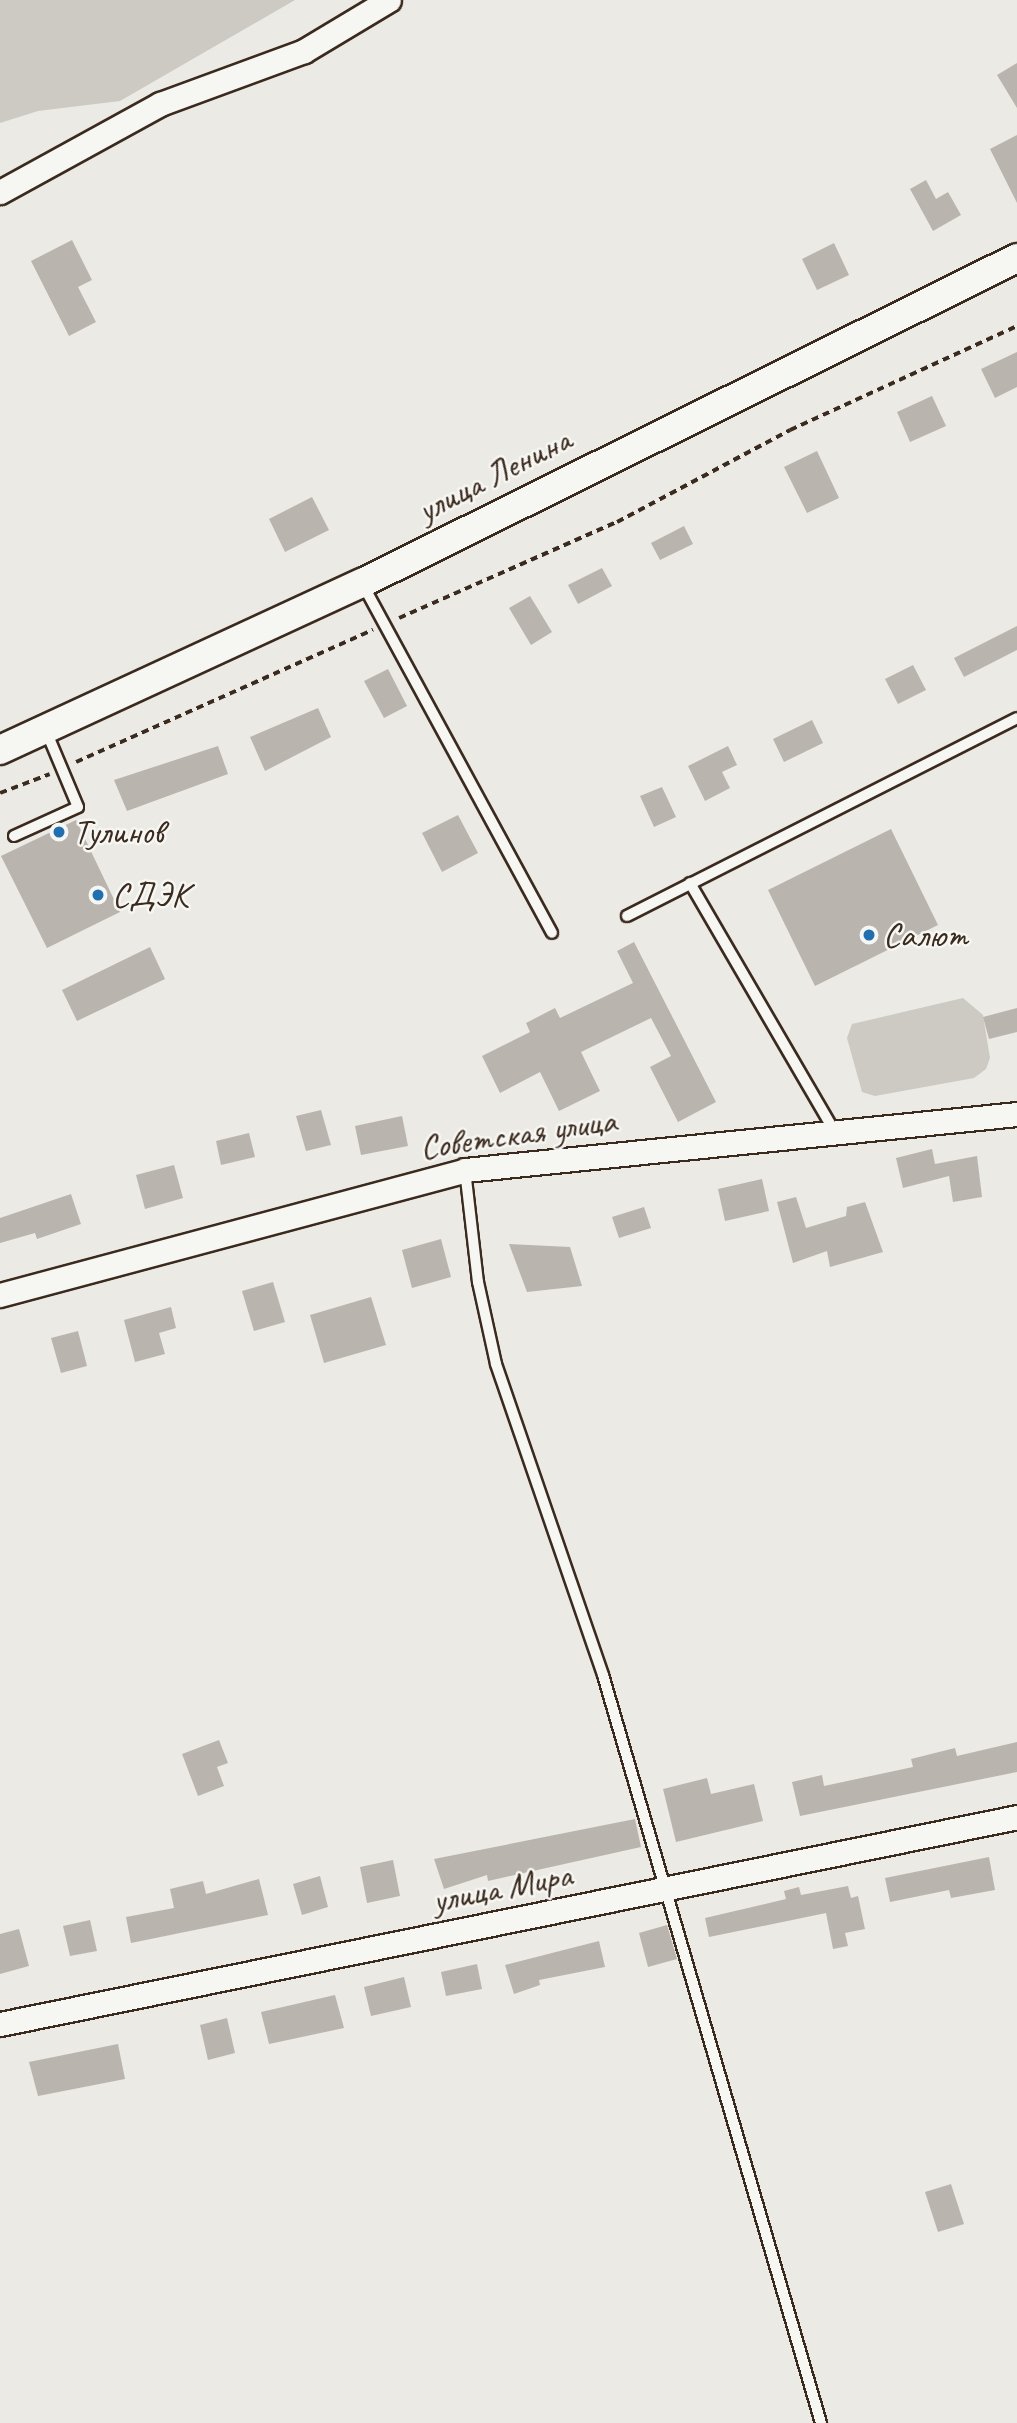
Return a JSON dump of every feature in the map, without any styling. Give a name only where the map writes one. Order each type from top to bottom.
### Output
[{"type":"street","points":[[0,192],[160,104],[304,51],[389,0]]},
{"type":"street","name":"улица Ленина","points":[[0,750],[362,583],[1017,258]]},
{"type":"street","name":"Советская улица","points":[[0,1295],[465,1170],[1017,1114]]},
{"type":"street","name":"улица Мира","points":[[0,2024],[662,1892],[1017,1817]]},
{"type":"lane","points":[[362,583],[552,933]]},
{"type":"lane","points":[[627,916],[1017,718]]},
{"type":"lane","points":[[14,836],[78,807],[46,731]]},
{"type":"lane","points":[[690,883],[835,1132]]},
{"type":"lane","points":[[465,1170],[478,1282],[496,1364],[603,1675],[662,1892],[718,2058],[821,2423]]},
{"type":"path","points":[[0,793],[61,769],[617,522],[790,430],[1017,326]]},
{"type":"shaded area","points":[[0,0],[295,0],[120,101],[38,111],[0,123]]},
{"type":"shaded area","points":[[963,998],[983,1015],[990,1058],[986,1069],[974,1078],[875,1096],[862,1092],[847,1038],[852,1024]]},
{"type":"building","points":[[1017,63],[1017,108],[997,75]]},
{"type":"building","points":[[1017,135],[1017,203],[990,149]]},
{"type":"building","points":[[926,180],[936,199],[948,192],[961,215],[933,231],[910,189]]},
{"type":"building","points":[[72,240],[92,280],[78,287],[96,322],[69,336],[31,261]]},
{"type":"building","points":[[834,243],[849,275],[817,290],[802,259]]},
{"type":"building","points":[[1017,352],[1017,387],[995,398],[981,369]]},
{"type":"building","points":[[932,396],[946,426],[910,442],[897,412]]},
{"type":"building","points":[[817,451],[839,498],[807,513],[784,467]]},
{"type":"building","points":[[312,497],[329,530],[285,552],[269,519]]},
{"type":"building","points":[[684,526],[693,544],[660,560],[651,543]]},
{"type":"building","points":[[602,568],[612,586],[578,604],[568,585]]},
{"type":"building","points":[[530,596],[552,632],[531,645],[509,608]]},
{"type":"building","points":[[1017,626],[1017,650],[964,677],[954,658]]},
{"type":"building","points":[[913,665],[926,690],[898,704],[885,679]]},
{"type":"building","points":[[388,669],[407,706],[384,718],[364,681]]},
{"type":"building","points":[[318,708],[331,737],[265,771],[250,737]]},
{"type":"building","points":[[812,720],[823,743],[784,762],[773,739]]},
{"type":"building","points":[[218,746],[228,774],[127,811],[114,780]]},
{"type":"building","points":[[728,746],[737,765],[722,772],[730,788],[705,801],[688,766]]},
{"type":"building","points":[[662,787],[676,817],[654,827],[640,796]]},
{"type":"building","points":[[458,815],[478,853],[442,872],[422,833]]},
{"type":"building","points":[[76,820],[120,912],[47,948],[1,856]]},
{"type":"building","points":[[891,829],[938,925],[815,986],[768,890]]},
{"type":"building","points":[[634,942],[716,1102],[678,1122],[650,1067],[671,1056],[651,1018],[581,1052],[600,1091],[559,1111],[540,1072],[500,1093],[482,1056],[530,1032],[526,1023],[555,1008],[560,1018],[633,983],[617,951]]},
{"type":"building","points":[[150,947],[165,979],[77,1021],[62,990]]},
{"type":"building","points":[[1017,1008],[1017,1032],[989,1039],[983,1017]]},
{"type":"building","points":[[321,1110],[331,1145],[306,1151],[296,1116]]},
{"type":"building","points":[[402,1116],[408,1146],[361,1155],[355,1126]]},
{"type":"building","points":[[249,1133],[255,1157],[221,1165],[216,1141]]},
{"type":"building","points":[[932,1149],[935,1164],[977,1156],[982,1197],[953,1202],[949,1176],[903,1188],[896,1158]]},
{"type":"building","points":[[174,1165],[183,1198],[145,1209],[136,1175]]},
{"type":"building","points":[[762,1179],[769,1211],[725,1221],[718,1189]]},
{"type":"building","points":[[71,1194],[81,1224],[37,1239],[35,1233],[0,1243],[0,1218]]},
{"type":"building","points":[[796,1197],[806,1228],[846,1216],[847,1207],[865,1202],[883,1252],[830,1267],[827,1251],[793,1263],[777,1202]]},
{"type":"building","points":[[644,1207],[651,1228],[619,1238],[612,1217]]},
{"type":"building","points":[[441,1239],[451,1277],[412,1288],[402,1250]]},
{"type":"building","points":[[509,1244],[570,1247],[582,1286],[527,1292]]},
{"type":"building","points":[[273,1282],[285,1322],[254,1331],[242,1291]]},
{"type":"building","points":[[371,1297],[386,1345],[324,1363],[310,1315]]},
{"type":"building","points":[[171,1307],[176,1328],[159,1333],[165,1354],[135,1362],[124,1320]]},
{"type":"building","points":[[78,1331],[87,1366],[61,1373],[51,1338]]},
{"type":"building","points":[[219,1740],[228,1763],[217,1767],[224,1786],[198,1796],[182,1754]]},
{"type":"building","points":[[1017,1742],[1017,1772],[800,1816],[792,1782],[822,1775],[824,1786],[913,1767],[911,1759],[955,1748],[957,1756]]},
{"type":"building","points":[[707,1778],[711,1794],[754,1784],[763,1821],[676,1842],[663,1789]]},
{"type":"building","points":[[635,1819],[641,1847],[488,1881],[487,1875],[444,1889],[434,1859]]},
{"type":"building","points":[[989,1857],[995,1890],[951,1898],[949,1890],[890,1902],[885,1878]]},
{"type":"building","points":[[393,1860],[400,1896],[367,1903],[360,1867]]},
{"type":"building","points":[[320,1876],[328,1907],[302,1915],[293,1884]]},
{"type":"building","points":[[259,1879],[268,1915],[131,1943],[126,1917],[174,1908],[170,1889],[203,1881],[206,1894]]},
{"type":"building","points":[[848,1886],[851,1898],[858,1896],[865,1929],[845,1933],[848,1946],[833,1949],[826,1913],[709,1937],[705,1918],[786,1899],[784,1891],[799,1887],[801,1895]]},
{"type":"building","points":[[90,1920],[97,1951],[70,1956],[63,1926]]},
{"type":"building","points":[[667,1925],[677,1959],[648,1967],[639,1933]]},
{"type":"building","points":[[19,1929],[29,1966],[0,1974],[0,1934]]},
{"type":"building","points":[[599,1941],[605,1967],[539,1980],[540,1985],[514,1994],[505,1965]]},
{"type":"building","points":[[477,1964],[482,1989],[446,1996],[441,1972]]},
{"type":"building","points":[[404,1977],[411,2007],[371,2016],[364,1987]]},
{"type":"building","points":[[335,1995],[344,2028],[269,2044],[261,2012]]},
{"type":"building","points":[[227,2018],[235,2053],[208,2060],[200,2025]]},
{"type":"building","points":[[118,2044],[125,2079],[38,2096],[29,2062]]},
{"type":"building","points":[[951,2184],[964,2224],[938,2232],[925,2192]]},
{"type":"place","name":"Тулинов","points":[[59,832]]},
{"type":"place","name":"СДЭК","points":[[98,895]]},
{"type":"place","name":"Салют","points":[[869,935]]}]
